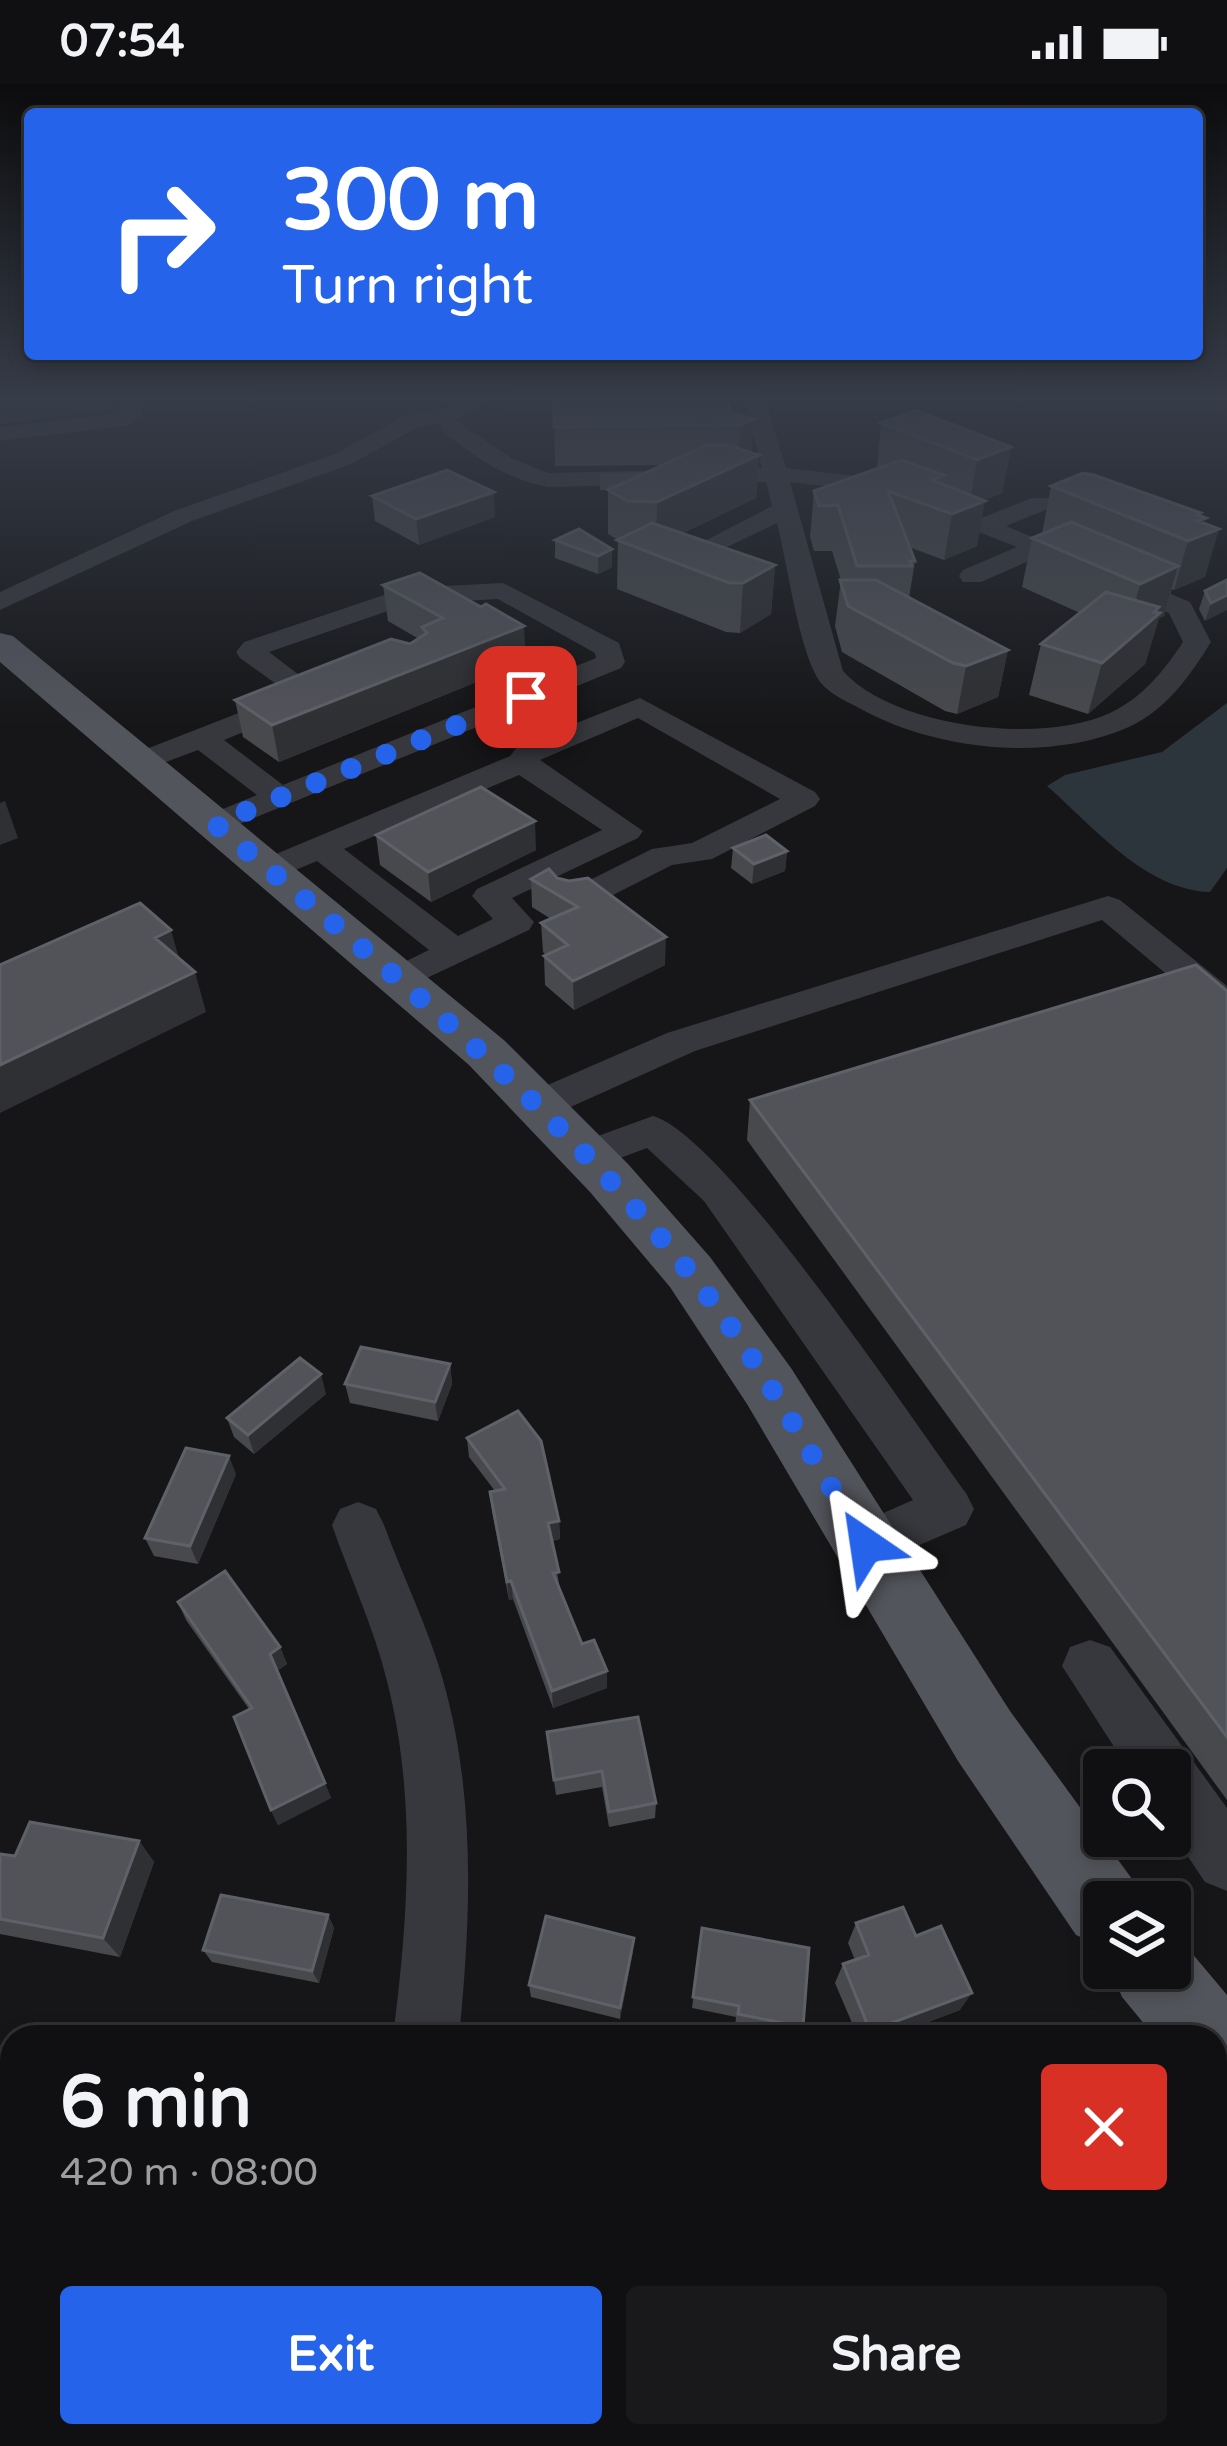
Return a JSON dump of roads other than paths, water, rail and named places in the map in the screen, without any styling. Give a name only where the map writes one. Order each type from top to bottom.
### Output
[{"type":"main road","points":[[0,644],[399,979],[541,1104],[588,1155],[690,1272],[769,1386],[996,1754],[1086,1881]]},
{"type":"main road","points":[[1168,1989],[1198,2025]]},
{"type":"street","points":[[0,602],[210,506]]},
{"type":"street","points":[[723,575],[672,559],[785,509],[796,600],[834,680],[878,709],[981,736],[1044,735],[1106,725],[1149,704],[1197,642],[1180,608],[935,506]]},
{"type":"street","points":[[986,526],[1033,506]]},
{"type":"street","points":[[973,576],[1040,547]]},
{"type":"street","points":[[1174,605],[1209,589]]},
{"type":"street","points":[[142,762],[275,710],[306,680],[250,652],[424,592],[503,591],[609,649],[610,662],[215,824]]},
{"type":"street","points":[[450,693],[483,714]]},
{"type":"street","points":[[269,869],[521,763],[529,753],[640,706],[804,799],[700,852],[664,856],[399,979]]},
{"type":"street","points":[[202,739],[280,798]]},
{"type":"street","points":[[521,763],[664,856]]},
{"type":"street","points":[[557,909],[489,896],[626,831]]},
{"type":"street","points":[[320,847],[455,952]]},
{"type":"street","points":[[541,1104],[681,1042],[1108,907],[1227,1005]]},
{"type":"street","points":[[588,1155],[653,1130],[719,1190],[948,1509],[866,1545]]},
{"type":"street","points":[[358,1525],[415,1679],[431,1749],[440,1834],[440,1919],[428,2025]]},
{"type":"street","points":[[1090,1666],[1148,1749]]},
{"type":"street","points":[[1191,1809],[1227,1860]]}]
